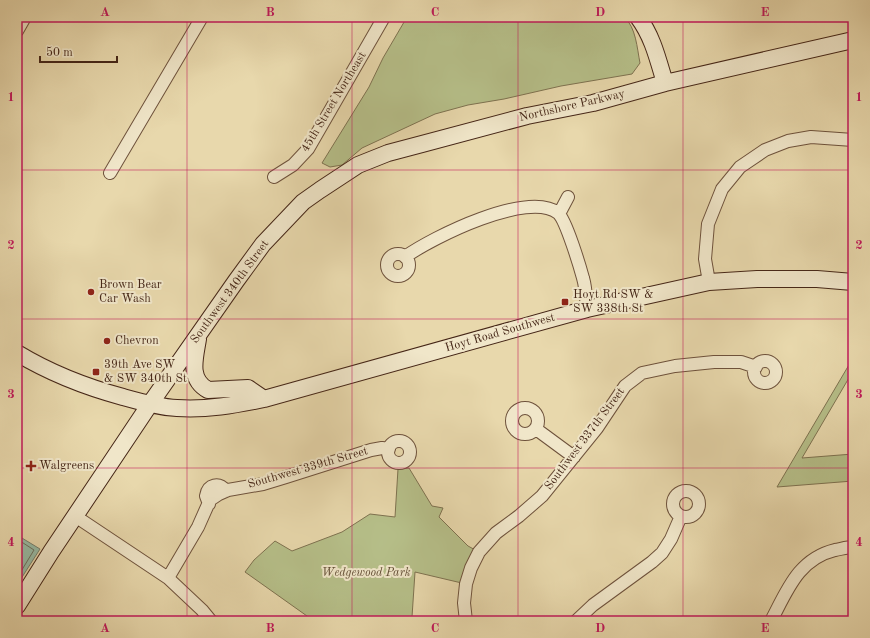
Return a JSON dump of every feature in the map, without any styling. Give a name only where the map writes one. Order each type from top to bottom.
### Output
[{"type":"main road","points":[[638,17],[655,45],[665,83]]},
{"type":"main road","name":"Northshore Parkway","points":[[303,202],[358,165],[388,154],[527,116],[593,103],[665,83],[853,40]]},
{"type":"main road","name":"Southwest 340th Street","points":[[17,606],[150,404],[263,244],[303,202]]},
{"type":"main road","name":"Hoyt Road Southwest","points":[[17,353],[45,368],[103,392],[150,404],[177,408],[212,408],[264,399],[588,309],[709,282],[757,279],[809,279],[853,282]]},
{"type":"main road","points":[[198,336],[193,370],[202,387],[208,390],[248,388],[264,399]]},
{"type":"street","points":[[17,31],[25,17]]},
{"type":"street","points":[[110,173],[202,17]]},
{"type":"street","name":"45th Street Northeast","points":[[274,178],[293,165],[308,149],[384,17]]},
{"type":"street","points":[[709,282],[705,259],[708,224],[722,189],[740,167],[765,150],[788,141],[810,137],[853,140]]},
{"type":"street","points":[[559,214],[568,197]]},
{"type":"street","points":[[405,257],[434,239],[510,210],[527,206],[551,209],[559,214],[574,248],[583,279],[588,309]]},
{"type":"street","name":"Southwest 337th Street","points":[[466,621],[464,603],[466,584],[471,568],[479,552],[496,533],[542,496],[597,428],[625,386],[642,373],[675,366],[714,362],[741,362],[756,367]]},
{"type":"street","points":[[536,429],[574,456]]},
{"type":"street","name":"Southwest 339th Street","points":[[168,578],[198,527],[210,500],[219,494],[226,491],[264,484],[371,450],[382,448],[389,449]]},
{"type":"street","points":[[75,516],[168,578],[202,610],[211,621]]},
{"type":"street","points":[[576,621],[593,605],[662,553],[671,539],[681,516]]},
{"type":"street","points":[[771,621],[793,579],[802,568],[811,560],[827,552],[853,547]]},
{"type":"green space","points":[[407,17],[624,17],[634,32],[640,63],[632,74],[561,86],[504,99],[468,105],[435,114],[362,148],[342,165],[330,167],[322,163],[369,87],[383,58]]},
{"type":"green space","points":[[853,358],[853,371],[802,458],[853,454],[853,481],[777,487]]},
{"type":"green space","name":"Wedgewood Park","points":[[409,468],[432,506],[443,508],[439,517],[468,546],[479,552],[466,584],[415,572],[412,617],[404,621],[314,621],[245,572],[254,560],[275,541],[292,551],[342,532],[370,514],[395,517],[398,469]]},
{"type":"water","points":[[17,535],[40,549],[17,585]]},
{"type":"place","name":"Brown Bear Car Wash","points":[[91,292]]},
{"type":"place","name":"Hoyt Rd SW & SW 338th St","points":[[565,302]]},
{"type":"place","name":"Chevron","points":[[107,341]]},
{"type":"place","name":"39th Ave SW & SW 340th St","points":[[96,372]]},
{"type":"place","name":"Walgreens","points":[[31,466]]}]
